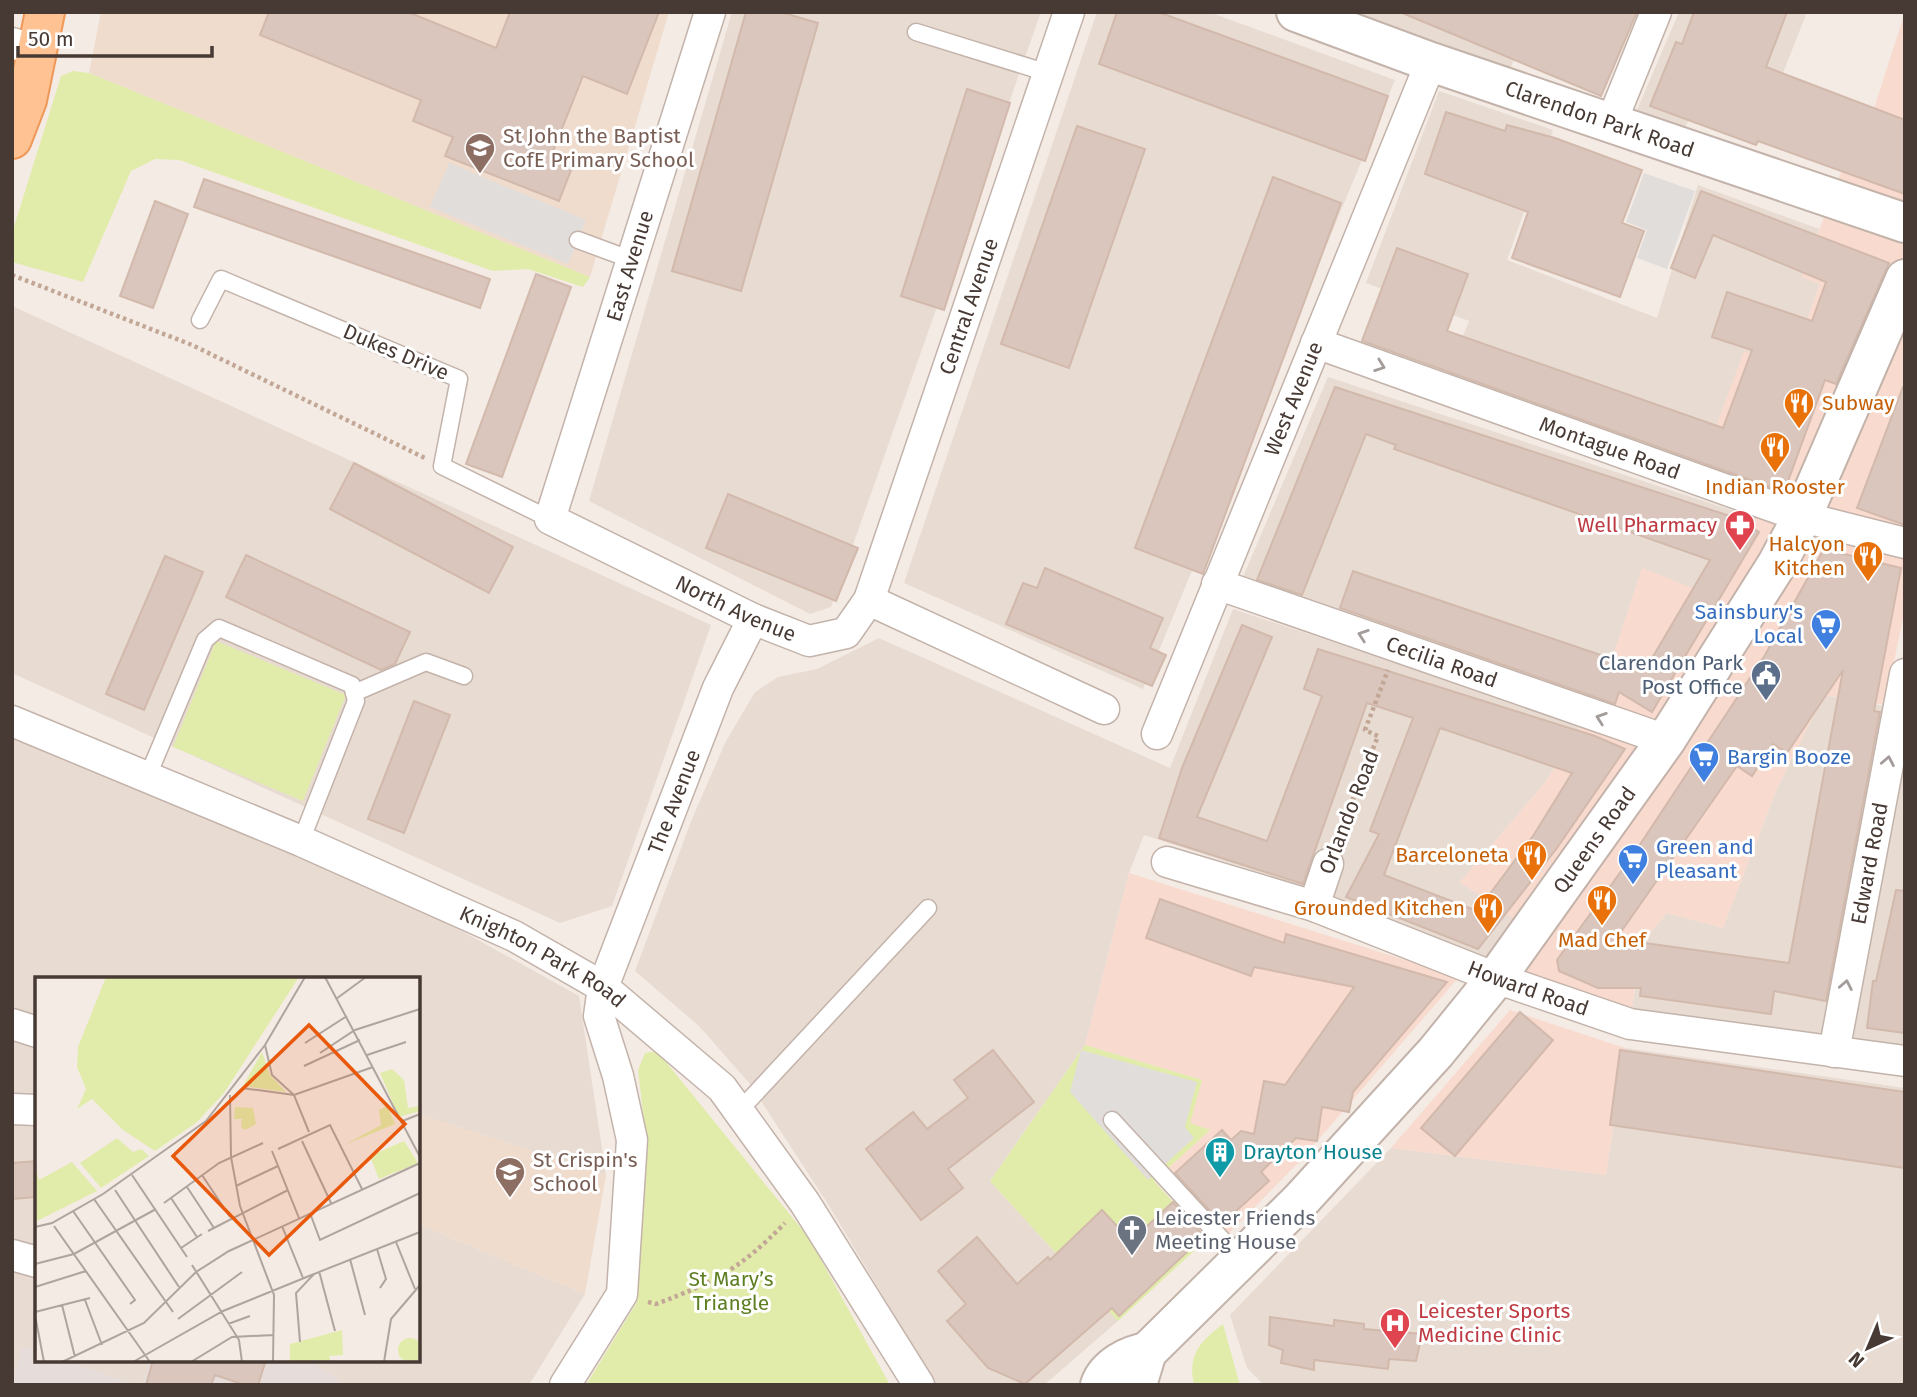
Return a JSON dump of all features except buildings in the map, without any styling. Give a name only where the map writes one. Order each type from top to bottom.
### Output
[{"type":"main road","points":[[12,139],[27,100],[24,46],[45,12]]},
{"type":"street","name":"East Avenue","points":[[550,519],[710,12]]},
{"type":"street","name":"Central Avenue","points":[[869,600],[1069,12]]},
{"type":"street","points":[[1612,121],[1656,12]]},
{"type":"street","name":"Clarendon Park Road","points":[[1309,14],[1431,62],[1612,121],[1905,223]]},
{"type":"street","name":"West Avenue","points":[[1157,734],[1431,62]]},
{"type":"street","name":"Queens Road","points":[[1100,1385],[1103,1378],[1130,1355],[1153,1354],[1359,1139],[1496,978],[1666,740],[1777,564],[1802,517],[1905,279]]},
{"type":"street","name":"Montague Road","points":[[1316,343],[1802,517],[1905,544]]},
{"type":"street","name":"North Avenue","points":[[550,519],[753,619],[809,641],[846,633],[869,600]]},
{"type":"street","name":"Cecilia Road","points":[[1217,584],[1666,740]]},
{"type":"street","points":[[869,600],[1104,709]]},
{"type":"street","name":"The Avenue","points":[[622,1294],[632,1140],[618,1076],[599,1016],[603,988],[718,688],[753,619]]},
{"type":"street","name":"Edward Road","points":[[1834,1052],[1905,674]]},
{"type":"street","name":"Knighton Park Road","points":[[12,721],[301,841],[514,936],[603,988],[722,1088],[805,1203],[919,1385]]},
{"type":"street","name":"Howard Road","points":[[1167,862],[1314,906],[1496,978],[1630,1024],[1905,1061]]},
{"type":"street","name":"Orlando Road","points":[[1314,906],[1328,864]]},
{"type":"street","points":[[12,1024],[35,1031]]},
{"type":"street","points":[[12,1109],[35,1110]]},
{"type":"street","points":[[12,1255],[35,1261]]},
{"type":"street","points":[[565,1385],[622,1294]]},
{"type":"street","points":[[1153,1354],[1166,1367],[1168,1385]]},
{"type":"lane","points":[[916,32],[1048,73]]},
{"type":"lane","points":[[578,240],[632,260]]},
{"type":"lane","name":"Dukes Drive","points":[[200,320],[221,279],[459,379],[442,466]]},
{"type":"lane","points":[[442,466],[550,519]]},
{"type":"lane","points":[[147,778],[205,640],[219,628],[352,685],[356,701],[301,841]]},
{"type":"lane","points":[[355,693],[426,662],[464,676]]},
{"type":"lane","points":[[739,1111],[928,908]]},
{"type":"lane","points":[[1111,1120],[1242,1261]]},
{"type":"path","points":[[12,275],[192,345],[442,466]]},
{"type":"path","name":"Orlando Road","points":[[1328,864],[1378,736],[1365,730],[1397,647]]},
{"type":"path","points":[[622,1294],[656,1304],[714,1282],[756,1253],[805,1203]]},
{"type":"shaded area","name":"St John the Baptist CofE Primary School","points":[[101,12],[669,12],[590,277],[89,73]]},
{"type":"shaded area","points":[[732,12],[1041,12],[831,607],[810,614],[589,501]]},
{"type":"shaded area","points":[[1097,12],[1209,12],[1395,80],[1143,689],[904,583]]},
{"type":"shaded area","points":[[1346,12],[1533,12],[1509,72]]},
{"type":"shaded area","points":[[1679,12],[1807,12],[1770,106],[1705,82],[1685,128],[1637,110]]},
{"type":"shaded area","points":[[1905,12],[1905,608],[1885,705],[1824,695],[1778,786],[1723,928],[1667,913],[1642,942],[1631,1015],[1487,958],[1514,919],[1460,882],[1544,784],[1598,701],[1642,568],[1693,588],[1740,513],[1746,498],[1698,480],[1703,461],[1744,351],[1790,367],[1820,284],[1801,277],[1849,152],[1859,155]]},
{"type":"shaded area","points":[[1439,91],[1553,130],[1507,260],[1657,318],[1698,185],[1819,229],[1802,277],[1820,284],[1790,367],[1703,461],[1446,378],[1469,321],[1366,283]]},
{"type":"shaded area","points":[[449,163],[586,220],[568,264],[430,207]]},
{"type":"shaded area","points":[[1644,173],[1695,191],[1667,269],[1637,258],[1647,230],[1626,222]]},
{"type":"shaded area","points":[[12,306],[711,625],[612,906],[560,923],[12,673]]},
{"type":"shaded area","points":[[1328,377],[1740,513],[1693,589],[1642,569],[1598,701],[1243,577]]},
{"type":"shaded area","points":[[1233,609],[1582,725],[1544,784],[1460,882],[1515,919],[1487,958],[1335,897],[1144,835],[1129,873],[1085,1045],[990,1181],[1118,1321],[1044,1385],[936,1385],[828,1204],[750,1084],[699,1026],[635,971],[692,819],[725,743],[755,692],[778,677],[817,669],[879,638],[1170,768]]},
{"type":"shaded area","points":[[1824,695],[1905,710],[1905,1061],[1631,1015],[1642,942],[1667,913],[1723,928],[1778,786]]},
{"type":"shaded area","points":[[12,735],[433,915],[579,996],[606,1175],[420,1115],[420,977],[35,977],[35,1362],[420,1362],[420,1225],[585,1294],[529,1385],[12,1385]]},
{"type":"shaded area","points":[[1129,873],[1459,977],[1299,1162],[1228,1234],[1167,1169],[1210,1130],[1189,1124],[1202,1080],[1085,1045]]},
{"type":"shaded area","points":[[1510,1010],[1625,1048],[1606,1175],[1391,1148]]},
{"type":"shaded area","points":[[1625,1048],[1905,1088],[1905,1385],[1264,1385],[1247,1368],[1230,1315],[1391,1148],[1606,1175]]},
{"type":"shaded area","points":[[1081,1050],[1197,1082],[1185,1127],[1194,1138],[1148,1180],[1070,1092]]},
{"type":"shaded area","name":"St Crispin's School","points":[[420,1115],[606,1175],[585,1294],[420,1225]]},
{"type":"shaded area","points":[[22,1347],[35,1350],[35,1362],[69,1362],[136,1385],[12,1385]]},
{"type":"shaded area","points":[[149,1362],[310,1362],[340,1380],[337,1385],[142,1385]]},
{"type":"green space","points":[[73,71],[89,73],[590,277],[583,287],[528,269],[493,271],[179,160],[155,159],[131,171],[83,282],[12,262],[12,233],[61,76]]},
{"type":"green space","points":[[216,641],[346,695],[303,801],[173,747]]},
{"type":"green space","points":[[1085,1045],[1202,1080],[1190,1123],[1210,1130],[1154,1181],[1207,1239],[1118,1321],[990,1181]]},
{"type":"green space","name":"St Mary’s Triangle","points":[[657,1051],[809,1238],[890,1385],[586,1385],[637,1302],[646,1139],[638,1070],[645,1053]]},
{"type":"green space","points":[[1223,1324],[1240,1385],[1194,1385],[1192,1365],[1197,1350]]},
{"type":"place","name":"St John the Baptist CofE Primary School","points":[[480,175]]},
{"type":"place","name":"Subway","points":[[1799,430]]},
{"type":"place","name":"Indian Rooster","points":[[1775,474]]},
{"type":"place","name":"Well Pharmacy","points":[[1740,552]]},
{"type":"place","name":"Halcyon Kitchen","points":[[1868,583]]},
{"type":"place","name":"Sainsbury's Local","points":[[1826,651]]},
{"type":"place","name":"Clarendon Park Post Office","points":[[1766,702]]},
{"type":"place","name":"Bargin Booze","points":[[1704,784]]},
{"type":"place","name":"Barceloneta","points":[[1532,882]]},
{"type":"place","name":"Green and Pleasant","points":[[1633,886]]},
{"type":"place","name":"Mad Chef","points":[[1602,927]]},
{"type":"place","name":"Grounded Kitchen","points":[[1488,935]]},
{"type":"place","name":"Drayton House","points":[[1220,1179]]},
{"type":"place","name":"St Crispin's School","points":[[510,1199]]},
{"type":"place","name":"Leicester Friends Meeting House","points":[[1132,1257]]},
{"type":"place","name":"Leicester Sports Medicine Clinic","points":[[1395,1350]]}]
